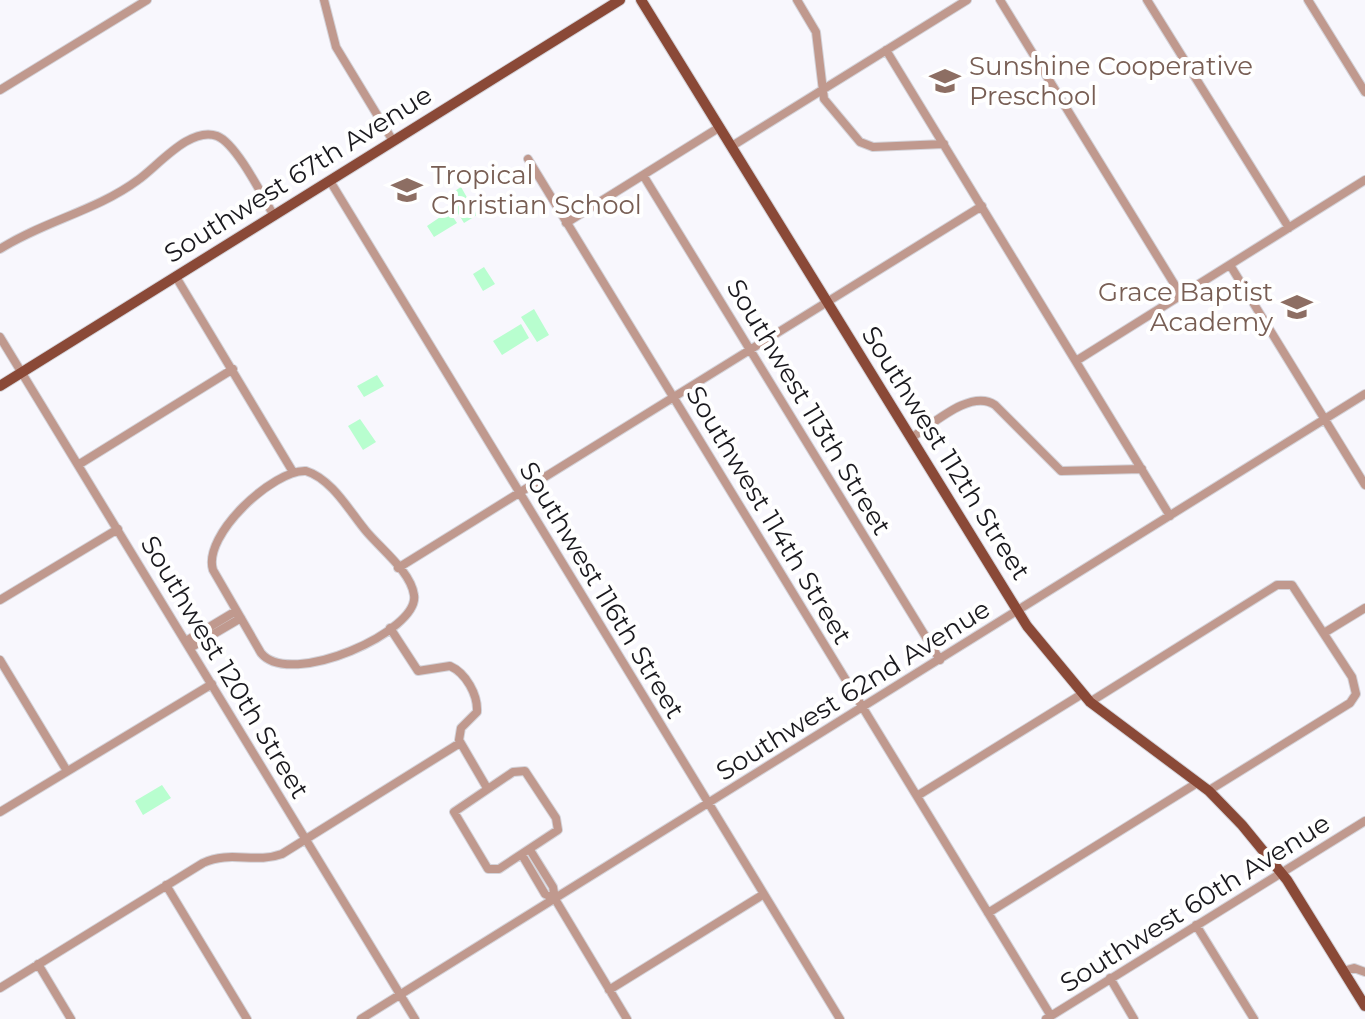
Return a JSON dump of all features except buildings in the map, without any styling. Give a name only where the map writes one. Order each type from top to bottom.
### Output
[{"type":"main road","name":"Southwest 67th Avenue","points":[[0,386],[620,0]]},
{"type":"main road","name":"Southwest 112th Street","points":[[641,0],[1017,611],[1086,698],[1208,791],[1281,872],[1363,999]]},
{"type":"street","points":[[0,90],[147,0]]},
{"type":"street","points":[[324,0],[336,47],[393,141]]},
{"type":"street","points":[[797,0],[816,32],[824,99],[863,145],[944,144]]},
{"type":"street","points":[[732,146],[967,0]]},
{"type":"street","points":[[1000,0],[1181,295]]},
{"type":"street","points":[[1147,0],[1289,228]]},
{"type":"street","points":[[1308,0],[1365,92]]},
{"type":"street","points":[[886,50],[1170,516]]},
{"type":"street","points":[[566,223],[720,127]]},
{"type":"street","points":[[0,249],[107,200],[189,140],[207,134],[220,138],[230,146],[274,216]]},
{"type":"street","name":"Southwest 114th Street","points":[[528,159],[988,913],[1048,1018]]},
{"type":"street","name":"Southwest 113th Street","points":[[643,175],[940,660]]},
{"type":"street","points":[[1076,361],[1365,180]]},
{"type":"street","name":"Southwest 116th Street","points":[[330,181],[840,1019]]},
{"type":"street","points":[[398,568],[982,206]]},
{"type":"street","points":[[1230,265],[1365,485]]},
{"type":"street","points":[[176,277],[293,472]]},
{"type":"street","name":"Southwest 120th Street","points":[[0,337],[415,1019]]},
{"type":"street","points":[[78,465],[233,369]]},
{"type":"street","name":"Southwest 62nd Avenue","points":[[361,1019],[1365,394]]},
{"type":"street","points":[[911,438],[965,404],[983,399],[995,405],[1061,471],[1142,469]]},
{"type":"street","points":[[306,471],[319,477],[398,568],[413,589],[415,603],[410,614],[334,657],[285,666],[266,658],[213,570],[214,549],[225,527],[248,502],[293,472],[306,471]]},
{"type":"street","points":[[0,600],[118,529]]},
{"type":"street","points":[[917,796],[1277,585],[1287,583],[1297,590],[1324,633],[1354,683],[1356,694],[1350,703],[1208,791]]},
{"type":"street","points":[[1324,633],[1365,608]]},
{"type":"street","points":[[188,645],[238,615]]},
{"type":"street","points":[[390,628],[418,671],[450,666],[468,684],[477,708],[459,732],[460,743],[487,788]]},
{"type":"street","points":[[0,660],[67,771]]},
{"type":"street","points":[[0,812],[212,684]]},
{"type":"street","points":[[0,988],[213,859],[232,855],[269,858],[306,839],[460,743]]},
{"type":"street","points":[[525,771],[556,818],[558,827],[553,836],[499,869],[488,869],[456,822],[454,812],[487,788],[513,772],[525,771]]},
{"type":"street","points":[[988,913],[1197,783]]},
{"type":"street","name":"Southwest 60th Avenue","points":[[1048,1018],[1365,821]]},
{"type":"street","points":[[526,852],[553,887],[555,899],[627,1019]]},
{"type":"street","points":[[166,885],[247,1019]]},
{"type":"street","points":[[609,990],[764,894]]},
{"type":"street","points":[[1196,925],[1254,1019]]},
{"type":"street","points":[[38,964],[71,1019]]},
{"type":"street","points":[[1343,971],[1354,968],[1365,972]]},
{"type":"street","points":[[1110,978],[1134,1019]]},
{"type":"green space","points":[[461,187],[477,215],[464,223],[447,196]]},
{"type":"green space","points":[[449,211],[457,223],[434,237],[427,226]]},
{"type":"green space","points":[[484,267],[495,284],[483,291],[473,274]]},
{"type":"green space","points":[[534,309],[549,335],[537,342],[521,317]]},
{"type":"green space","points":[[521,324],[529,338],[502,355],[493,341]]},
{"type":"green space","points":[[377,375],[384,386],[364,397],[357,386]]},
{"type":"green space","points":[[360,419],[376,442],[363,450],[348,426]]},
{"type":"green space","points":[[162,785],[171,798],[143,815],[135,801]]},
{"type":"place","name":"Sunshine Cooperative Preschool","points":[[945,81]]},
{"type":"place","name":"Tropical Christian School","points":[[407,190]]},
{"type":"place","name":"Grace Baptist Academy","points":[[1297,307]]}]
